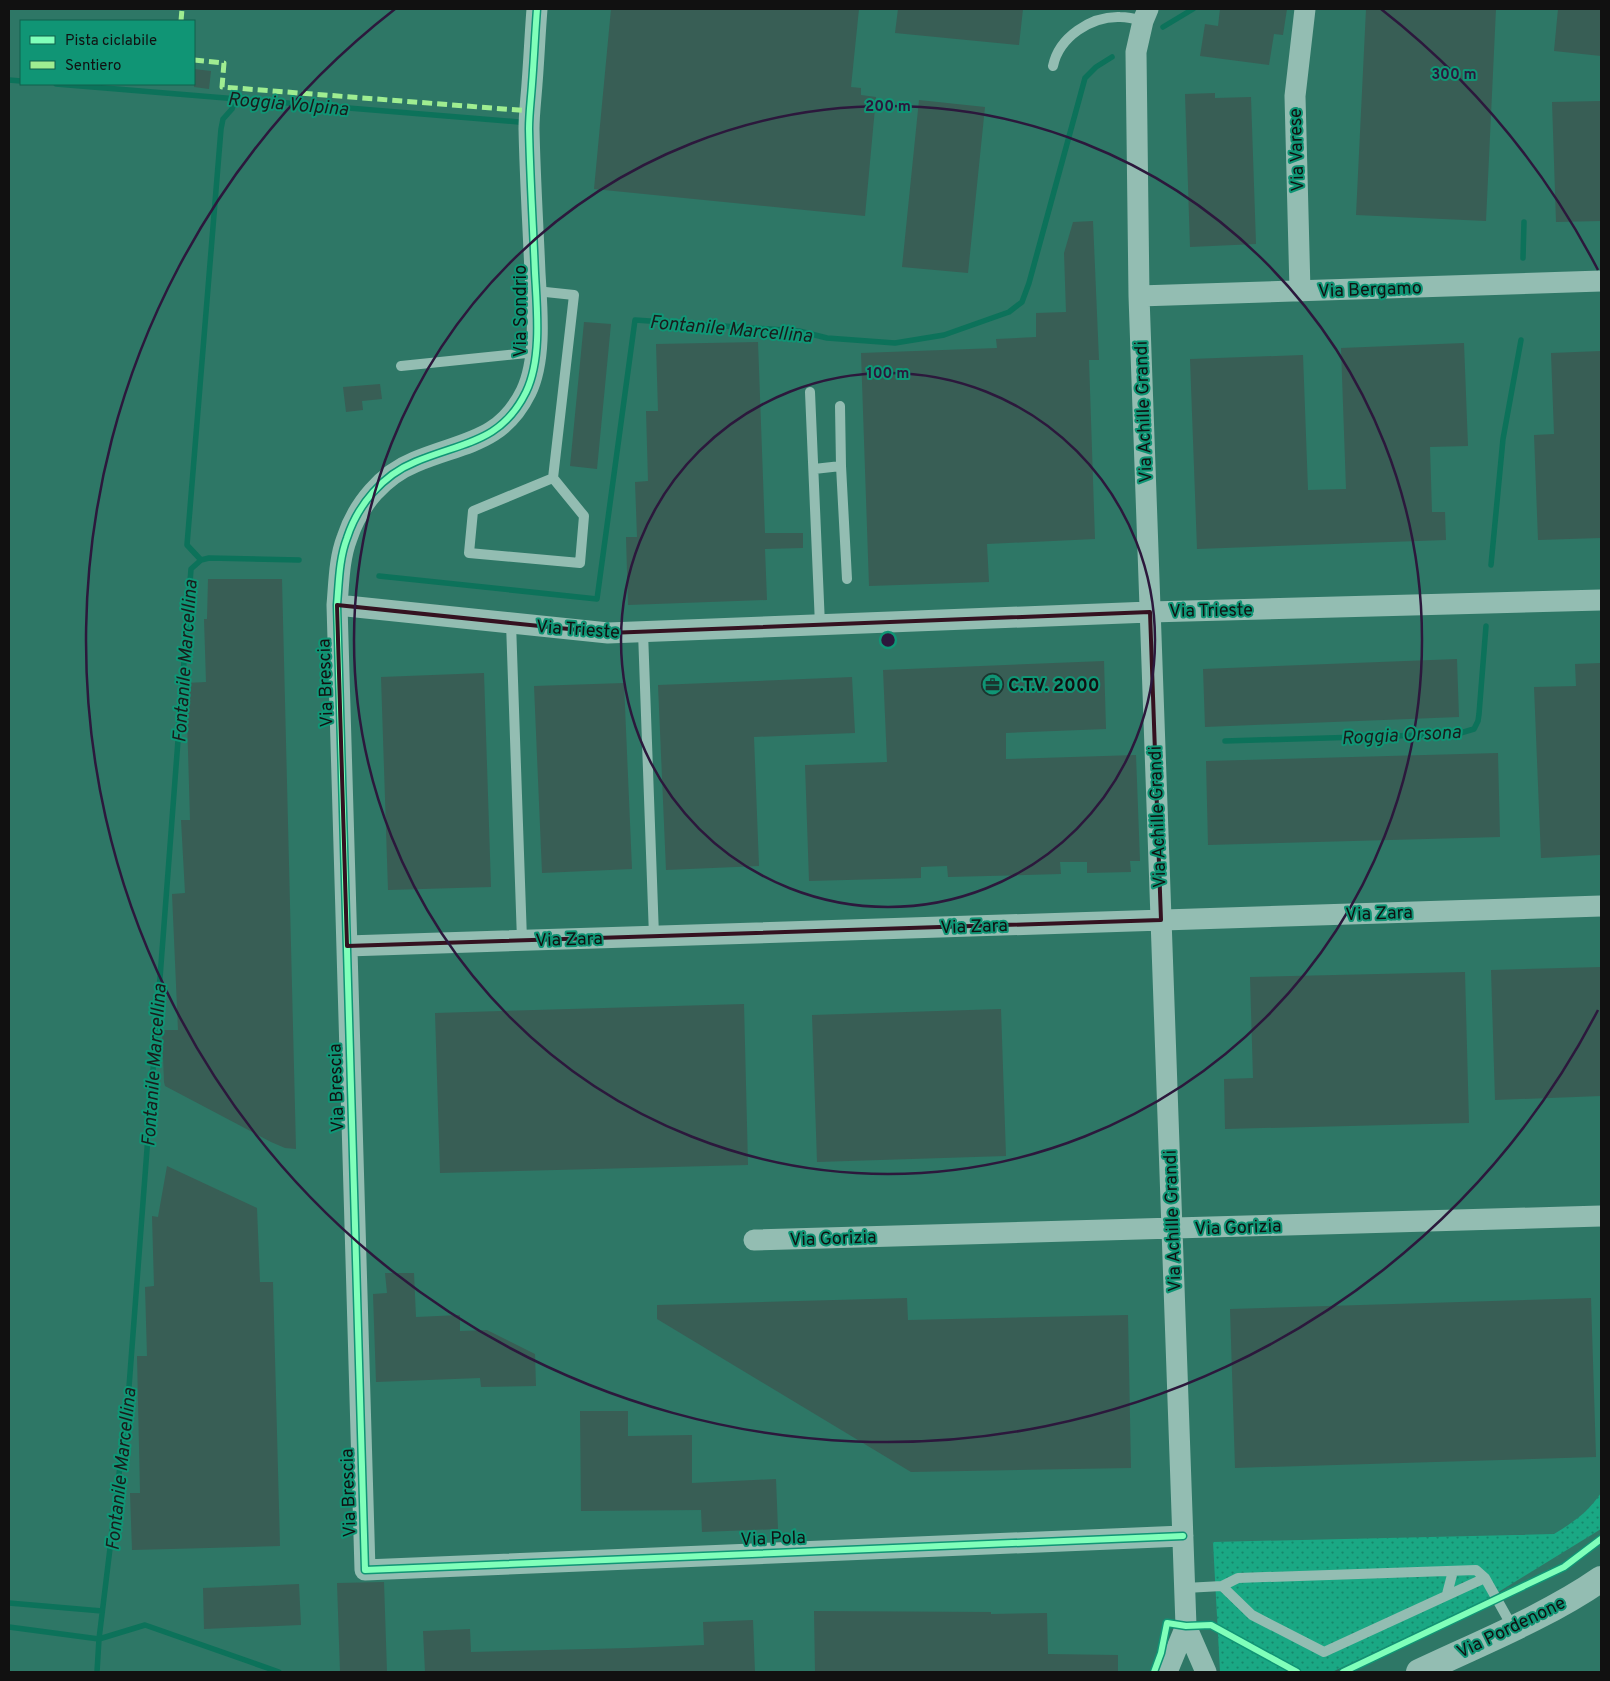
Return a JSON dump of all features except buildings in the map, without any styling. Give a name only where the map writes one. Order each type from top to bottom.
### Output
[{"type":"street","name":"Via Sondrio","points":[[338,605],[341,561],[346,539],[356,517],[370,496],[387,479],[408,465],[478,440],[499,426],[516,408],[526,392],[533,375],[536,352],[536,291],[529,127],[537,9]]},
{"type":"street","name":"Via Varese","points":[[1300,291],[1295,96],[1305,9]]},
{"type":"street","name":"Via Achille Grandi","points":[[1146,15],[1136,52],[1139,296],[1186,1626]]},
{"type":"street","name":"Via Bergamo","points":[[1139,296],[1601,281]]},
{"type":"street","name":"Via Trieste","points":[[338,605],[608,633],[1150,612],[1601,600]]},
{"type":"street","name":"Via Brescia","points":[[338,605],[365,1570]]},
{"type":"street","name":"Via Zara","points":[[347,946],[1601,906]]},
{"type":"street","name":"Via Gorizia","points":[[754,1240],[1601,1216]]},
{"type":"street","name":"Via Pola","points":[[365,1570],[1183,1536]]},
{"type":"street","name":"Via Pordenone","points":[[1419,1672],[1513,1628],[1563,1602],[1601,1579]]},
{"type":"street","points":[[1167,1672],[1186,1626]]},
{"type":"street","points":[[1186,1626],[1206,1672]]},
{"type":"lane","points":[[1053,66],[1056,55],[1067,40],[1090,23],[1118,16],[1146,15]]},
{"type":"lane","points":[[536,291],[574,295],[552,478],[584,516],[580,563],[469,553],[473,511],[552,478]]},
{"type":"lane","points":[[400,366],[536,352]]},
{"type":"lane","points":[[810,392],[820,625]]},
{"type":"lane","points":[[840,406],[847,579]]},
{"type":"lane","points":[[814,469],[841,466]]},
{"type":"lane","points":[[511,623],[522,940]]},
{"type":"lane","points":[[643,632],[654,936]]},
{"type":"lane","points":[[1448,1594],[1453,1570]]},
{"type":"lane","points":[[1185,1588],[1222,1586],[1238,1578],[1476,1570],[1485,1578],[1513,1628]]},
{"type":"lane","points":[[1222,1586],[1252,1615],[1324,1652],[1485,1578]]},
{"type":"highlighted area","points":[[337,605],[608,633],[1150,612],[1161,920],[347,946]]},
{"type":"green space","points":[[1601,1493],[1601,1529],[1487,1599],[1332,1672],[1220,1672],[1213,1542],[1554,1534],[1580,1516]]},
{"type":"waterway","name":"Fontanile Marcellina","points":[[1163,27],[1193,9]]},
{"type":"waterway","name":"Fontanile Marcellina","points":[[379,576],[597,599],[635,320],[799,331],[827,338],[895,343],[944,335],[1009,312],[1022,302],[1029,283],[1085,78],[1096,67],[1112,57]]},
{"type":"waterway","name":"Roggia Volpina","points":[[9,80],[20,81]]},
{"type":"waterway","name":"Roggia Volpina","points":[[68,85],[519,122]]},
{"type":"waterway","points":[[201,560],[187,545],[221,129],[223,119],[232,109],[236,98]]},
{"type":"waterway","name":"Roggia Orsona","points":[[1523,258],[1524,222]]},
{"type":"waterway","name":"Roggia Orsona","points":[[1491,565],[1503,439],[1521,340]]},
{"type":"waterway","name":"Fontanile Marcellina","points":[[97,1672],[99,1639],[128,1400],[191,569],[201,560],[209,558],[299,560]]},
{"type":"waterway","name":"Roggia Orsona","points":[[1225,741],[1457,734],[1474,729],[1479,714],[1486,626]]},
{"type":"waterway","points":[[9,1603],[102,1611]]},
{"type":"waterway","points":[[9,1627],[99,1639],[145,1625],[279,1672]]},
{"type":"marked path","points":[[181,20],[182,9]]},
{"type":"marked path","points":[[195,60],[224,63],[222,87],[530,111]]},
{"type":"cycle path","points":[[537,9],[529,123],[537,318],[536,349],[531,379],[516,409],[505,422],[479,439],[432,455],[403,468],[373,492],[365,502],[352,526],[344,546],[340,571],[337,605],[365,1570],[1183,1536]]},
{"type":"cycle path","points":[[1343,1672],[1564,1567],[1601,1539]]},
{"type":"cycle path","points":[[1154,1672],[1161,1653],[1167,1623],[1186,1626],[1211,1625],[1297,1672]]},
{"type":"place","name":"C.T.V. 2000","points":[[992,685]]}]
